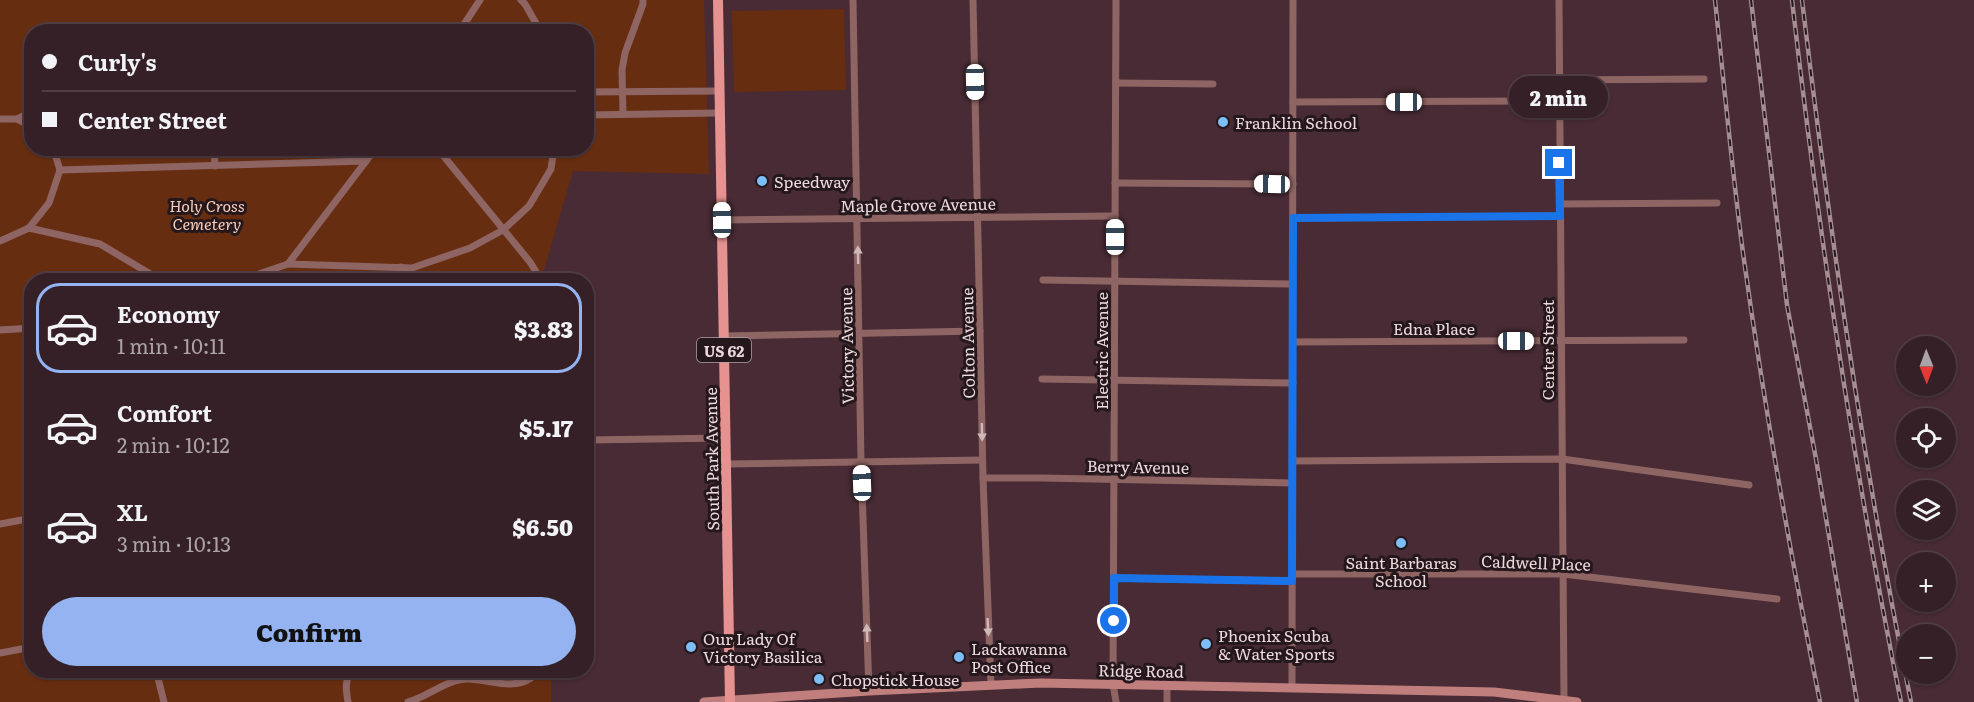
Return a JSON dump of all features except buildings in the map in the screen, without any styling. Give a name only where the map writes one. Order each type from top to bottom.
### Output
[{"type":"main road","name":"South Park Avenue","points":[[718,0],[730,701]]},
{"type":"main road","name":"Ridge Road","points":[[704,702],[1040,683],[1494,692],[1577,702]]},
{"type":"street","points":[[464,24],[480,0]]},
{"type":"street","points":[[521,0],[536,24]]},
{"type":"street","points":[[623,114],[622,70],[625,53],[643,0]]},
{"type":"street","name":"Victory Avenue","points":[[853,0],[861,461],[869,691]]},
{"type":"street","name":"Colton Avenue","points":[[974,0],[982,460],[991,686]]},
{"type":"street","name":"Electric Avenue","points":[[1116,0],[1113,684],[1116,702]]},
{"type":"street","points":[[1292,688],[1293,0]]},
{"type":"street","name":"Center Street","points":[[1559,0],[1564,700]]},
{"type":"street","points":[[1559,80],[1704,79]]},
{"type":"street","points":[[1116,83],[1213,84]]},
{"type":"street","points":[[594,93],[719,91]]},
{"type":"street","points":[[1293,102],[1559,101]]},
{"type":"street","points":[[594,115],[719,112]]},
{"type":"street","points":[[0,119],[17,118],[24,115]]},
{"type":"street","points":[[17,118],[24,122]]},
{"type":"street","points":[[0,241],[29,228],[48,203],[60,170],[56,156]]},
{"type":"street","points":[[214,156],[215,166]]},
{"type":"street","points":[[288,264],[370,156]]},
{"type":"street","points":[[443,156],[537,273]]},
{"type":"street","points":[[262,273],[288,264],[412,268],[470,248],[503,230],[529,206],[551,169],[553,156]]},
{"type":"street","points":[[60,170],[366,161]]},
{"type":"street","points":[[1115,183],[1293,184]]},
{"type":"street","points":[[1560,204],[1717,203]]},
{"type":"street","name":"Maple Grove Avenue","points":[[722,220],[1115,216]]},
{"type":"street","points":[[1293,218],[1560,216]]},
{"type":"street","points":[[29,228],[100,244],[144,273]]},
{"type":"street","points":[[401,267],[401,273]]},
{"type":"street","points":[[1042,280],[1293,284]]},
{"type":"street","points":[[0,330],[24,328]]},
{"type":"street","points":[[724,336],[980,332]]},
{"type":"street","name":"Edna Place","points":[[1293,342],[1684,340]]},
{"type":"street","points":[[1042,379],[1293,383]]},
{"type":"street","points":[[594,440],[726,438]]},
{"type":"street","points":[[1292,461],[1562,459],[1749,484]]},
{"type":"street","points":[[727,464],[982,460]]},
{"type":"street","name":"Berry Avenue","points":[[983,478],[1292,483]]},
{"type":"street","points":[[0,524],[24,520]]},
{"type":"street","name":"Caldwell Place","points":[[1114,578],[1563,574],[1777,599]]},
{"type":"street","points":[[0,653],[24,648]]},
{"type":"street","points":[[158,678],[164,702]]},
{"type":"street","points":[[348,678],[345,687],[348,702]]},
{"type":"street","points":[[408,702],[444,685],[467,679],[498,684],[522,683],[531,678]]},
{"type":"street","points":[[1167,685],[1167,702]]},
{"type":"green space","name":"Holy Cross Cemetery","points":[[0,0],[704,0],[709,174],[573,171],[543,273],[24,273],[24,678],[551,678],[551,702],[0,702]]},
{"type":"green space","points":[[844,9],[846,90],[734,92],[732,11]]},
{"type":"railway","points":[[1715,0],[1735,190],[1751,310],[1778,478],[1820,702]]},
{"type":"railway","points":[[1751,0],[1787,305],[1816,459],[1857,702]]},
{"type":"railway","points":[[1792,0],[1839,352],[1868,527],[1901,702]]},
{"type":"railway","points":[[1802,0],[1849,352],[1878,527],[1911,702]]},
{"type":"place","name":"Franklin School","points":[[1223,122]]},
{"type":"place","name":"Speedway","points":[[762,181]]},
{"type":"place","name":"Saint Barbaras School","points":[[1401,543]]},
{"type":"place","name":"Phoenix Scuba & Water Sports","points":[[1206,644]]},
{"type":"place","name":"Our Lady Of Victory Basilica","points":[[691,647]]},
{"type":"place","name":"Lackawanna Post Office","points":[[959,657]]},
{"type":"place","name":"Chopstick House","points":[[819,679]]},
{"type":"route","points":[[1114,621],[1114,578],[1292,581],[1293,218],[1560,216],[1559,163]]}]
